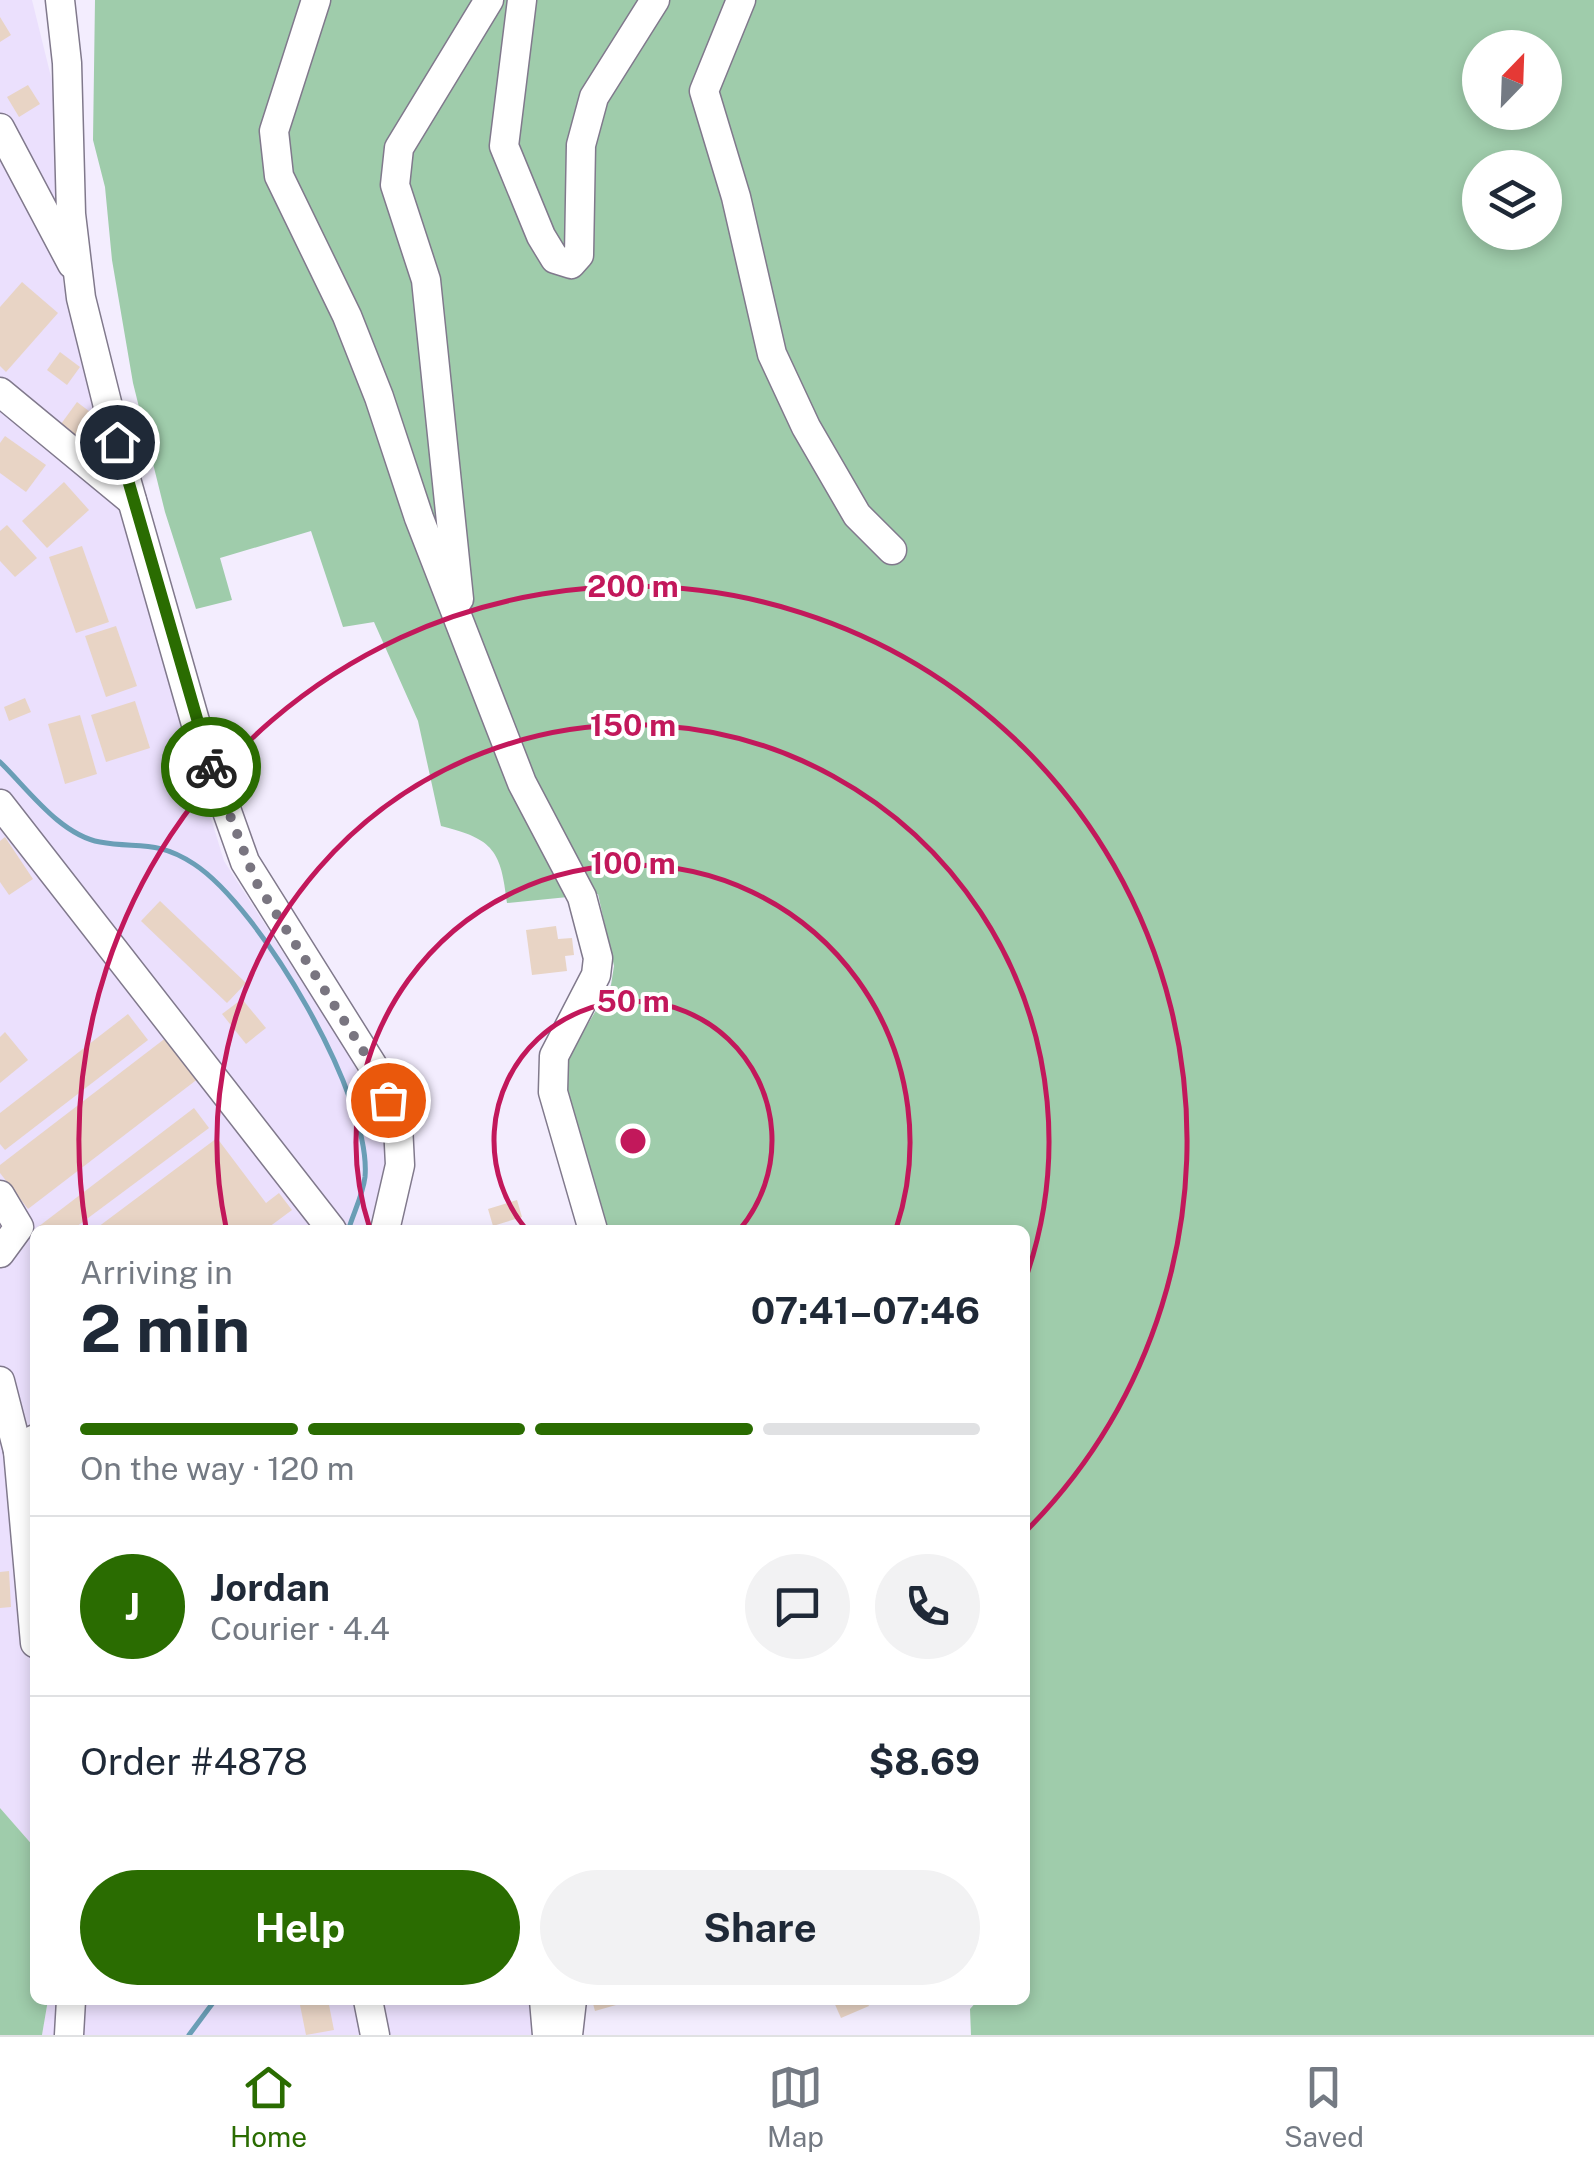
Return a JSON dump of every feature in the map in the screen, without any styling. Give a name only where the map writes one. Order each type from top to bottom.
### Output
[{"type":"street","points":[[60,0],[78,276],[132,502],[195,721],[245,862],[378,1074],[398,1125],[400,1165],[386,1225]]},
{"type":"street","points":[[316,0],[274,132],[279,176],[347,316],[522,784],[582,896],[598,958],[590,992],[566,1025],[554,1056],[553,1092],[591,1225]]},
{"type":"street","points":[[462,626],[426,280],[395,185],[399,148],[489,0]]},
{"type":"street","points":[[522,0],[504,146],[540,236],[555,259],[572,264],[579,255],[581,145],[594,96],[655,0]]},
{"type":"street","points":[[742,0],[704,92],[736,197],[772,354],[806,427],[857,515],[892,550]]},
{"type":"street","points":[[0,128],[78,276]]},
{"type":"street","points":[[0,392],[132,502]]},
{"type":"street","points":[[0,804],[328,1225]]},
{"type":"street","points":[[0,1195],[19,1227],[0,1253]]},
{"type":"street","points":[[0,1381],[26,1445],[30,1533]]},
{"type":"street","points":[[69,2035],[71,2005]]},
{"type":"street","points":[[369,2005],[375,2035]]},
{"type":"street","points":[[544,2005],[547,2035]]},
{"type":"street","points":[[568,2035],[571,2005]]},
{"type":"shaded area","points":[[0,0],[32,0],[57,101],[63,283],[101,403],[191,753],[224,861],[352,1059],[385,1142],[385,1185],[371,1225],[30,1225],[30,1842],[0,1808]]},
{"type":"shaded area","points":[[47,2005],[529,2005],[532,2035],[42,2035]]},
{"type":"green space","points":[[95,0],[1594,0],[1594,2035],[971,2035],[970,2009],[974,2005],[1030,2005],[1030,1225],[602,1225],[565,1093],[566,1061],[611,985],[614,966],[598,894],[507,903],[502,871],[492,850],[473,836],[441,826],[418,721],[374,622],[343,627],[311,531],[220,558],[232,600],[196,609],[165,512],[133,383],[112,260],[105,187],[93,140]]},
{"type":"green space","points":[[0,1808],[30,1842],[30,2005],[47,2005],[42,2035],[0,2035]]},
{"type":"building","points":[[0,17],[11,35],[0,42]]},
{"type":"building","points":[[28,85],[40,104],[19,117],[7,97]]},
{"type":"building","points":[[22,282],[58,313],[6,372],[0,366],[0,307]]},
{"type":"building","points":[[60,352],[80,367],[67,385],[47,370]]},
{"type":"building","points":[[77,402],[98,418],[82,440],[61,424]]},
{"type":"building","points":[[5,436],[46,465],[26,492],[0,473],[0,443]]},
{"type":"building","points":[[64,482],[89,510],[47,548],[22,521]]},
{"type":"building","points":[[7,525],[37,558],[15,577],[0,561],[0,531]]},
{"type":"building","points":[[82,546],[109,622],[76,633],[49,557]]},
{"type":"building","points":[[116,626],[137,686],[106,697],[85,636]]},
{"type":"building","points":[[25,698],[31,712],[9,721],[4,707]]},
{"type":"building","points":[[135,701],[150,748],[106,762],[91,715]]},
{"type":"building","points":[[80,715],[97,774],[65,784],[48,724]]},
{"type":"building","points":[[5,837],[33,879],[9,895],[0,882],[0,841]]},
{"type":"building","points":[[160,901],[246,983],[227,1003],[141,921]]},
{"type":"building","points":[[556,926],[558,939],[572,938],[574,955],[565,956],[567,971],[532,975],[526,930]]},
{"type":"building","points":[[242,999],[266,1028],[246,1044],[222,1014]]},
{"type":"building","points":[[128,1014],[148,1040],[5,1150],[0,1144],[0,1113]]},
{"type":"building","points":[[5,1032],[28,1060],[0,1083],[0,1037]]},
{"type":"building","points":[[167,1037],[199,1078],[28,1209],[0,1173],[0,1165]]},
{"type":"building","points":[[194,1108],[209,1128],[79,1225],[41,1225]]},
{"type":"building","points":[[217,1138],[266,1203],[279,1193],[292,1210],[272,1225],[101,1225]]},
{"type":"building","points":[[517,1200],[522,1217],[493,1225],[488,1209]]},
{"type":"building","points":[[9,1571],[11,1607],[0,1608],[0,1572]]},
{"type":"building","points":[[300,2005],[329,2005],[334,2030],[306,2035]]},
{"type":"building","points":[[593,2005],[616,2005],[595,2011]]},
{"type":"building","points":[[835,2005],[869,2006],[841,2018]]},
{"type":"waterway","points":[[0,762],[71,830],[100,842],[157,848],[181,856],[221,887],[250,920],[307,1007],[351,1100],[362,1142],[365,1177],[350,1225]]},
{"type":"waterway","points":[[189,2035],[211,2005]]},
{"type":"way so far","points":[[211,767],[245,862],[378,1074],[388,1100]]},
{"type":"route","points":[[117,442],[211,767]]}]
